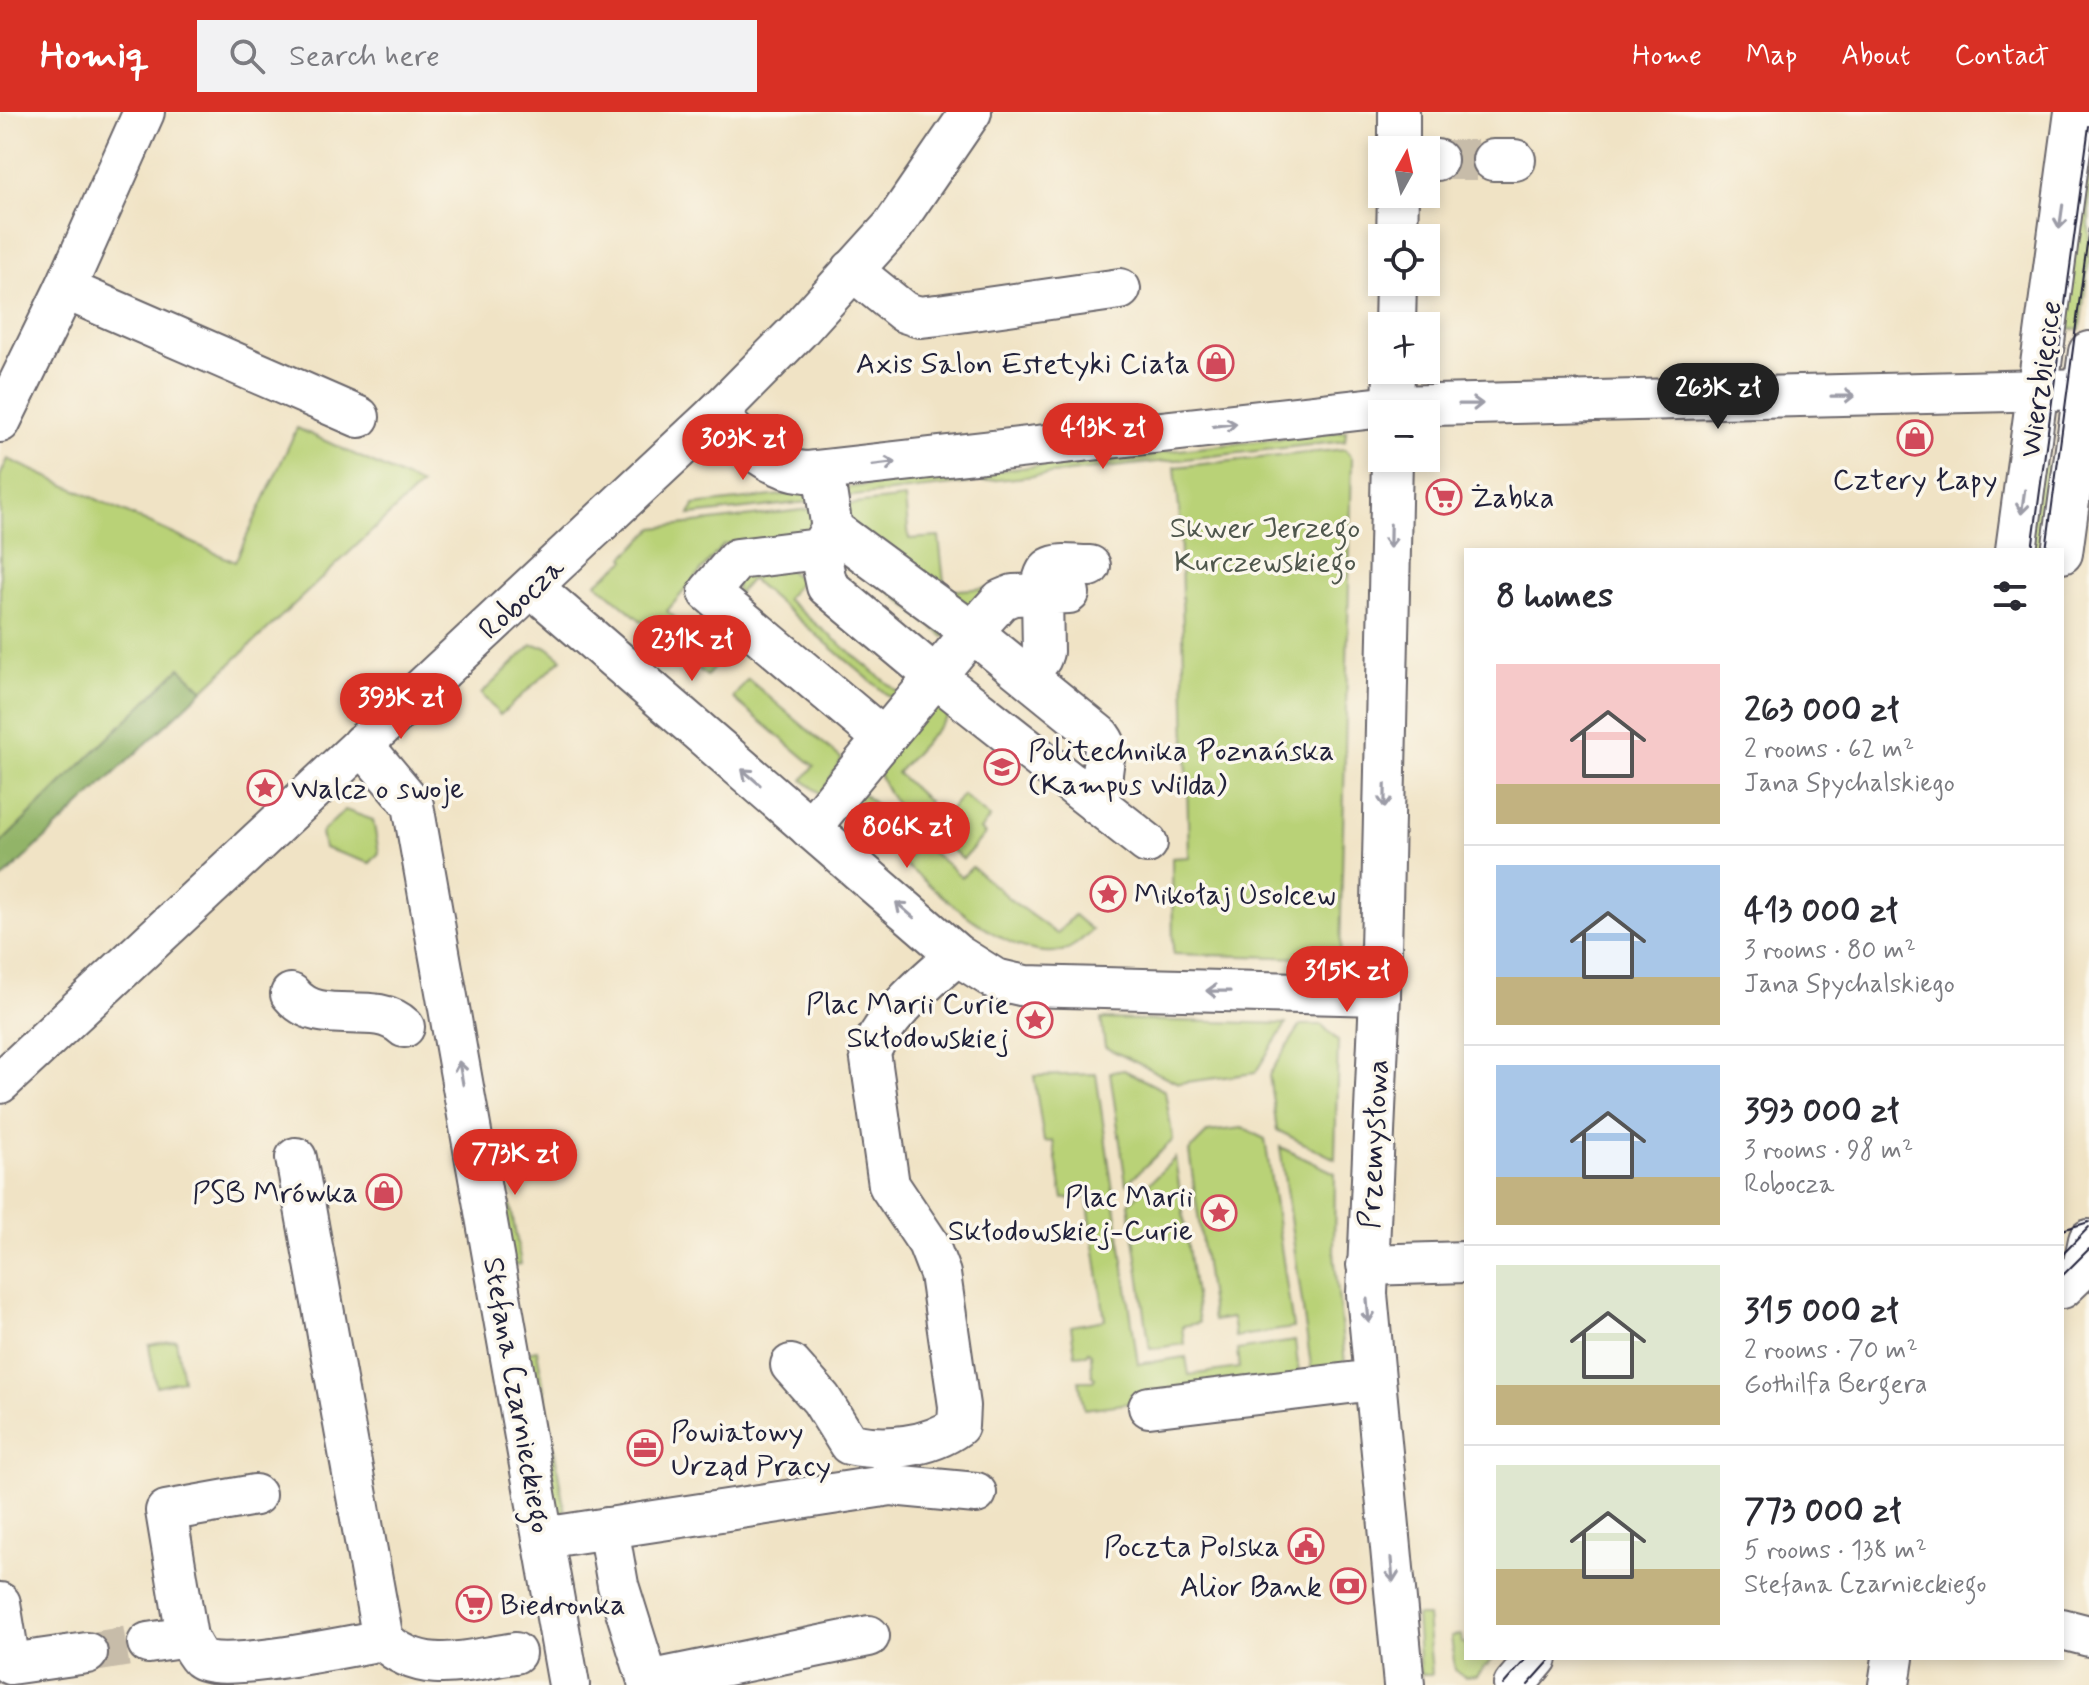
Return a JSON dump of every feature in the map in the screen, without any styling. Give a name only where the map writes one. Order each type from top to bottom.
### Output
[{"type":"street","points":[[0,422],[65,289],[144,112]]},
{"type":"street","name":"Robocza","points":[[0,1083],[716,414],[798,331],[893,226],[971,112]]},
{"type":"street","points":[[1399,112],[1399,136]]},
{"type":"street","name":"Wierzbięcice","points":[[2016,548],[2075,112]]},
{"type":"street","points":[[852,270],[898,308],[919,317],[1120,289]]},
{"type":"street","points":[[65,289],[359,417]]},
{"type":"street","points":[[716,414],[771,463],[789,471],[823,471],[1393,397],[2038,391],[2087,377]]},
{"type":"street","name":"Wierzbięcice","points":[[2063,548],[2087,377]]},
{"type":"street","points":[[823,471],[827,586],[936,677],[1147,843]]},
{"type":"street","name":"Przemysłowa","points":[[1392,472],[1380,995],[1367,1294],[1404,1685]]},
{"type":"street","points":[[884,739],[709,592],[737,559],[826,539],[972,632],[1100,736],[1104,742],[1098,805]]},
{"type":"street","points":[[1027,675],[1043,652],[1042,577],[1045,570],[1051,567],[1091,579]]},
{"type":"street","points":[[532,587],[957,955],[991,977],[1025,986],[1380,995]]},
{"type":"street","points":[[810,828],[1001,600],[1013,595],[1042,594]]},
{"type":"street","name":"Stefana Czarnieckiego","points":[[362,744],[413,805],[569,1685]]},
{"type":"street","points":[[791,1365],[821,1399],[849,1444],[878,1450],[942,1438],[958,1426],[959,1406],[940,1274],[928,1243],[889,1185],[870,1052],[878,1033],[936,972],[957,955]]},
{"type":"street","points":[[291,994],[297,1002],[311,1010],[331,1014],[381,1015],[395,1018],[404,1027]]},
{"type":"street","points":[[296,1158],[383,1640],[398,1654],[419,1662],[442,1663],[515,1653]]},
{"type":"street","points":[[2064,1239],[2089,1237]]},
{"type":"street","points":[[2064,1246],[2089,1237]]},
{"type":"street","points":[[2064,1286],[2083,1268],[2089,1237]]},
{"type":"street","points":[[1367,1265],[1464,1262]]},
{"type":"street","points":[[1149,1407],[1374,1380]]},
{"type":"street","points":[[543,1538],[891,1485],[976,1493]]},
{"type":"street","points":[[255,1495],[151,1513],[168,1640],[200,1658],[265,1672],[383,1640]]},
{"type":"street","points":[[608,1528],[618,1585],[648,1681],[869,1636]]},
{"type":"street","points":[[0,1603],[12,1674],[87,1653]]},
{"type":"street","points":[[2064,1630],[2089,1636]]},
{"type":"street","points":[[1514,1685],[1535,1660]]},
{"type":"street","points":[[1889,1685],[1893,1660]]},
{"type":"green space","points":[[2089,112],[2089,259],[2080,330],[2058,327]]},
{"type":"green space","points":[[297,428],[421,485],[203,690],[180,668],[0,844],[0,476],[8,459],[235,562]]},
{"type":"green space","points":[[1346,431],[1345,441],[837,498],[835,489]]},
{"type":"green space","name":"Skwer Jerzego Kurczewskiego","points":[[1345,449],[1352,458],[1340,959],[1173,954],[1172,858],[1189,857],[1180,520],[1175,467]]},
{"type":"green space","points":[[2040,464],[2062,467],[2051,548],[2028,548]]},
{"type":"green space","points":[[816,491],[817,501],[690,515],[694,505]]},
{"type":"green space","points":[[905,498],[909,539],[939,537],[945,591],[1002,587],[944,637],[850,558],[835,576],[838,506]]},
{"type":"green space","points":[[819,508],[815,534],[723,545],[667,611],[722,658],[707,676],[596,583],[626,560],[624,557],[654,528]]},
{"type":"green space","points":[[783,566],[801,580],[786,599],[898,692],[892,699],[751,579],[736,596],[737,578]]},
{"type":"green space","points":[[532,645],[547,647],[562,659],[500,715],[481,694]]},
{"type":"green space","points":[[180,668],[203,690],[0,881],[0,844]]},
{"type":"green space","points":[[748,679],[842,759],[821,794],[803,780],[814,766],[733,698]]},
{"type":"green space","points":[[931,701],[958,706],[897,773],[929,802],[916,817],[896,804],[876,767]]},
{"type":"green space","points":[[857,789],[902,826],[902,833],[888,850],[840,810]]},
{"type":"green space","points":[[963,795],[990,818],[980,830],[985,834],[963,859],[929,831]]},
{"type":"green space","points":[[345,810],[373,820],[379,853],[370,863],[324,848],[321,833]]},
{"type":"green space","points":[[920,842],[962,877],[972,867],[1057,934],[1074,915],[1092,930],[1062,951],[1042,952],[1021,947],[999,936],[977,923],[903,863]]},
{"type":"green space","points":[[1101,1019],[1286,1024],[1255,1073],[1178,1083],[1105,1047]]},
{"type":"green space","points":[[1301,1025],[1322,1025],[1338,1041],[1335,1159],[1277,1130],[1269,1075]]},
{"type":"green space","points":[[1124,1070],[1165,1091],[1173,1140],[1126,1184],[1110,1072]]},
{"type":"green space","points":[[1096,1074],[1138,1364],[1186,1357],[1189,1375],[1239,1368],[1237,1350],[1295,1341],[1300,1382],[1084,1409],[1079,1381],[1093,1381],[1095,1378],[1092,1376],[1091,1353],[1075,1355],[1071,1326],[1105,1320],[1087,1197],[1063,1199],[1053,1141],[1044,1142],[1034,1076]]},
{"type":"green space","points":[[1242,1128],[1265,1139],[1293,1328],[1235,1337],[1232,1318],[1213,1321],[1189,1151],[1208,1132]]},
{"type":"green space","points":[[1280,1147],[1335,1173],[1334,1252],[1346,1374],[1313,1380]]},
{"type":"green space","points":[[1175,1158],[1199,1323],[1182,1326],[1184,1344],[1150,1349],[1129,1203]]},
{"type":"green space","points":[[510,1202],[521,1264],[512,1265],[501,1203]]},
{"type":"green space","points":[[176,1340],[183,1380],[156,1386],[149,1345]]},
{"type":"green space","points":[[537,1350],[551,1429],[541,1431],[527,1352]]},
{"type":"green space","points":[[553,1442],[567,1525],[558,1527],[544,1443]]},
{"type":"green space","points":[[1416,1616],[1427,1616],[1432,1674],[1420,1674]]},
{"type":"green space","points":[[1461,1635],[1464,1660],[1491,1660],[1477,1676],[1465,1677],[1455,1670],[1451,1636]]},
{"type":"tunnel","points":[[1440,160],[1493,160]]},
{"type":"tunnel","points":[[87,1653],[148,1643]]},
{"type":"tram line","points":[[2032,548],[2089,126]]},
{"type":"tram line","points":[[2046,548],[2089,229]]},
{"type":"tram line","points":[[2064,1229],[2089,1222]]},
{"type":"tram line","points":[[2064,1253],[2089,1227]]},
{"type":"tram line","points":[[2064,1274],[2089,1249]]},
{"type":"tram line","points":[[1503,1685],[1525,1660]]},
{"type":"tram line","points":[[1528,1685],[1550,1660]]},
{"type":"place","name":"Axis Salon Estetyki Ciała","points":[[1216,363]]},
{"type":"place","name":"Cztery Łapy","points":[[1915,438]]},
{"type":"place","name":"Żabka","points":[[1444,497]]},
{"type":"place","name":"Politechnika Poznańska (Kampus Wilda)","points":[[1002,767]]},
{"type":"place","name":"Walcz o swoje","points":[[265,788]]},
{"type":"place","name":"Mikołaj Usolcew","points":[[1108,894]]},
{"type":"place","name":"Plac Marii Curie Skłodowskiej","points":[[1035,1020]]},
{"type":"place","name":"PSB Mrówka","points":[[384,1192]]},
{"type":"place","name":"Plac Marii Skłodowskiej-Curie","points":[[1219,1213]]},
{"type":"place","name":"Powiatowy Urząd Pracy","points":[[645,1448]]},
{"type":"place","name":"Poczta Polska","points":[[1306,1546]]},
{"type":"place","name":"Alior Bank","points":[[1348,1586]]},
{"type":"place","name":"Biedronka","points":[[474,1604]]}]
